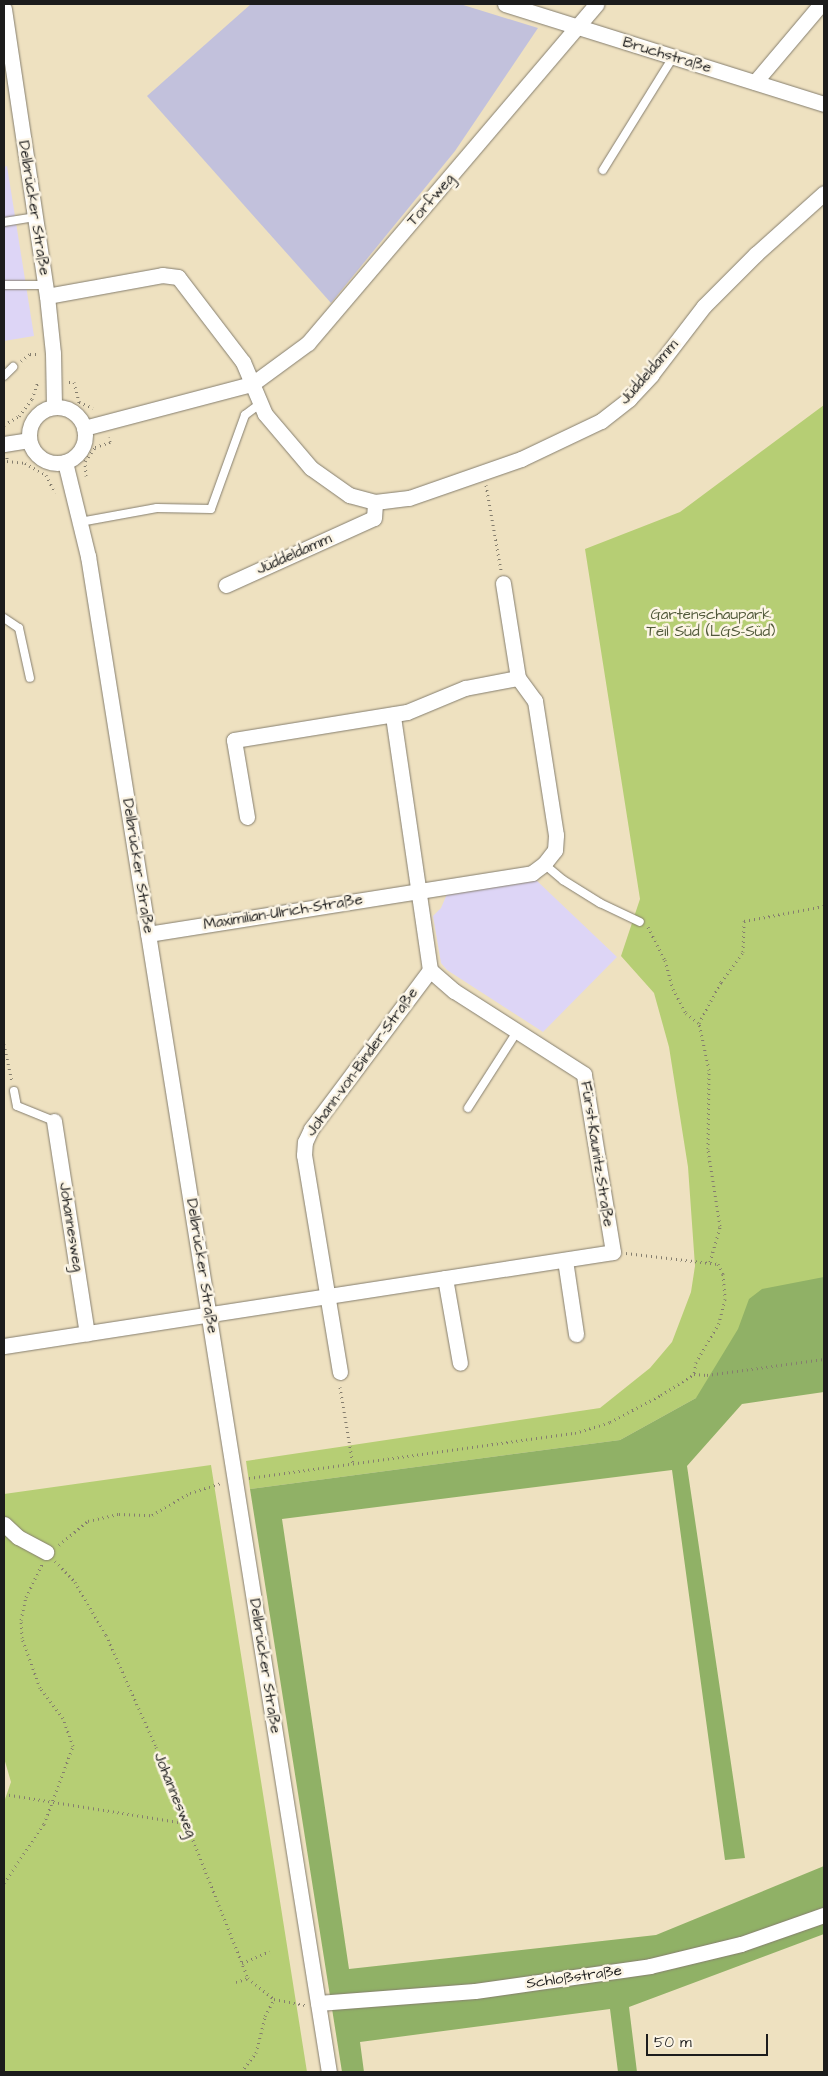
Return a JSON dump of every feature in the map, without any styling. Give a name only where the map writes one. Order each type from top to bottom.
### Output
[{"type":"street","name":"Bruchstraße","points":[[505,4],[578,28],[624,37],[673,57],[708,63],[755,82],[824,104]]},
{"type":"street","name":"Torfweg","points":[[84,428],[252,384],[308,343],[597,4]]},
{"type":"street","points":[[755,82],[822,4]]},
{"type":"street","name":"Delbrücker Straße","points":[[4,9],[54,353],[54,407]]},
{"type":"street","name":"Jüddeldamm","points":[[252,384],[261,403],[286,441],[311,468],[350,495],[375,502],[409,498],[484,473],[601,421],[629,399],[704,306],[756,254],[824,194]]},
{"type":"street","points":[[46,291],[162,275],[178,277],[243,362],[252,384]]},
{"type":"street","points":[[54,407],[76,414],[84,428],[83,445],[72,458],[65,462],[46,461],[32,449],[29,440],[32,422],[45,409],[54,407]]},
{"type":"street","points":[[4,444],[29,440]]},
{"type":"street","name":"Delbrücker Straße","points":[[65,462],[88,556],[236,1481],[328,2072]]},
{"type":"street","name":"Jüddeldamm","points":[[226,585],[374,518],[375,502]]},
{"type":"street","points":[[503,583],[518,678],[535,701],[556,835],[555,850],[544,864]]},
{"type":"street","points":[[246,818],[234,740],[393,715],[466,688],[518,678]]},
{"type":"street","points":[[393,715],[430,970]]},
{"type":"street","name":"Maximilian-Ulrich-Straße","points":[[148,934],[532,872],[544,864]]},
{"type":"street","name":"Fürst-Kaunitz-Straße","points":[[430,970],[454,991],[518,1030],[584,1074],[613,1252]]},
{"type":"street","name":"Johann-von-Binder-Straße","points":[[327,1297],[304,1156],[306,1142],[311,1130],[430,970]]},
{"type":"street","name":"Johannesweg","points":[[54,1121],[87,1333]]},
{"type":"street","points":[[4,1346],[613,1252]]},
{"type":"street","points":[[565,1260],[576,1334]]},
{"type":"street","points":[[445,1278],[460,1363]]},
{"type":"street","points":[[327,1297],[340,1372]]},
{"type":"street","points":[[4,1524],[18,1537],[50,1551]]},
{"type":"street","name":"Schloßstraße","points":[[318,2003],[475,1991],[650,1966],[741,1944],[824,1916]]},
{"type":"lane","points":[[603,170],[673,57]]},
{"type":"lane","points":[[4,222],[35,217]]},
{"type":"lane","points":[[4,286],[46,291]]},
{"type":"lane","points":[[4,376],[13,367]]},
{"type":"lane","points":[[80,522],[157,508],[211,509],[245,415],[261,403]]},
{"type":"lane","points":[[4,618],[19,628],[30,678]]},
{"type":"lane","points":[[544,864],[563,880],[600,903],[640,922]]},
{"type":"lane","points":[[468,1108],[518,1030]]},
{"type":"lane","points":[[14,1091],[17,1106],[54,1121]]},
{"type":"path","points":[[13,367],[30,354],[54,353]]},
{"type":"path","points":[[4,425],[20,416],[32,400],[37,382],[54,382]]},
{"type":"path","points":[[4,444],[7,461],[25,463],[46,474],[53,488]]},
{"type":"path","points":[[484,473],[503,583]]},
{"type":"path","points":[[699,1024],[721,982],[743,952],[744,921],[824,906]]},
{"type":"path","points":[[640,922],[655,936],[673,989],[686,1013],[699,1024],[709,1070],[708,1149],[720,1218],[718,1243],[710,1262]]},
{"type":"path","points":[[4,1044],[14,1091]]},
{"type":"path","points":[[613,1252],[718,1264],[723,1274],[726,1299],[719,1323],[696,1362],[694,1374]]},
{"type":"path","points":[[236,1481],[592,1429],[661,1396],[694,1374],[707,1375],[824,1359]]},
{"type":"path","points":[[340,1372],[353,1465]]},
{"type":"path","points":[[50,1551],[88,1521],[119,1514],[152,1515],[190,1493],[220,1484]]},
{"type":"path","name":"Johannesweg","points":[[50,1551],[75,1582],[106,1635],[186,1823],[248,1978],[274,1999],[304,2005],[318,2003]]},
{"type":"path","points":[[4,1883],[44,1824],[72,1752],[71,1732],[40,1688],[22,1638],[21,1620],[26,1597],[40,1568]]},
{"type":"path","points":[[4,1794],[186,1823]]},
{"type":"path","points":[[242,1963],[270,1951]]},
{"type":"path","points":[[236,1982],[248,1978]]},
{"type":"path","points":[[241,2072],[256,2053],[265,2016],[274,1999]]},
{"type":"path","points":[[4,2071],[10,2072]]},
{"type":"shaded area","points":[[251,4],[460,4],[538,28],[455,151],[331,303],[147,96]]},
{"type":"shaded area","points":[[7,166],[34,336],[4,341],[4,167]]},
{"type":"shaded area","points":[[535,879],[617,957],[543,1032],[447,970],[441,963],[433,916],[441,908],[447,894]]},
{"type":"green space","name":"Gartenschaupark Teil Süd (LGS-Süd)","points":[[824,405],[824,1371],[696,1398],[620,1440],[250,1489],[246,1461],[600,1408],[650,1368],[672,1342],[691,1292],[695,1266],[688,1167],[669,1047],[654,993],[621,956],[640,899],[585,549],[680,512]]},
{"type":"green space","points":[[824,1277],[824,1392],[742,1404],[687,1466],[745,1858],[725,1860],[672,1470],[282,1519],[349,1969],[656,1935],[824,1866],[824,1934],[629,2007],[637,2072],[618,2072],[610,2009],[360,2042],[364,2072],[342,2072],[250,1489],[620,1440],[696,1398],[738,1329],[749,1299],[762,1289]]},
{"type":"green space","points":[[211,1465],[307,2072],[4,2072],[4,1802],[11,1782],[4,1758],[4,1494]]}]
